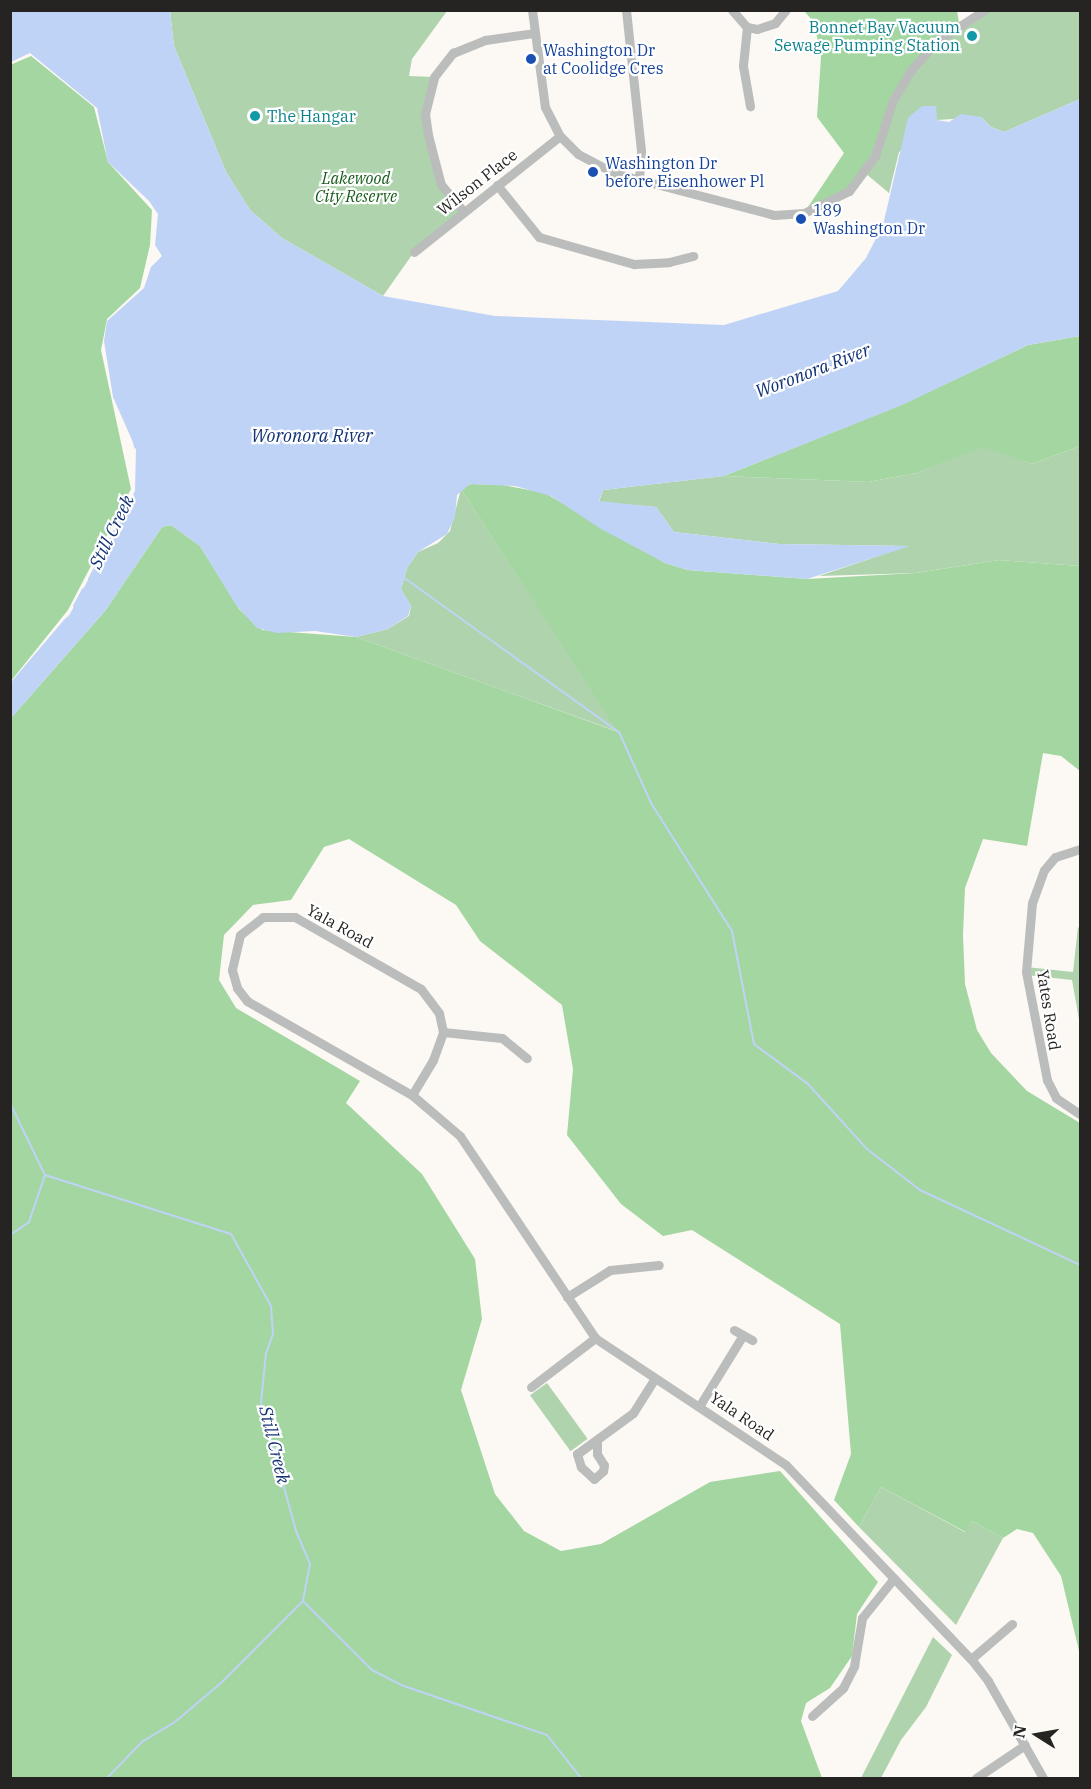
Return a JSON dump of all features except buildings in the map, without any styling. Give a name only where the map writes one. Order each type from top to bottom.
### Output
[{"type":"street","points":[[532,10],[542,97],[560,136],[591,164],[639,180],[761,213],[804,213],[821,208],[849,191],[865,173],[875,156],[893,100],[924,54],[959,23],[985,10]]},
{"type":"street","points":[[626,10],[641,151],[639,180]]},
{"type":"street","points":[[732,10],[747,27],[743,66],[750,106]]},
{"type":"street","points":[[747,27],[766,27],[786,10]]},
{"type":"street","points":[[464,212],[441,185],[428,135],[425,114],[434,77],[453,53],[485,40],[534,33]]},
{"type":"street","name":"Wilson Place","points":[[414,252],[560,136]]},
{"type":"street","points":[[497,185],[539,237],[634,264],[669,262],[693,256]]},
{"type":"street","name":"Yates Road","points":[[1080,849],[1055,857],[1044,870],[1032,903],[1026,972],[1047,1080],[1056,1098],[1080,1114]]},
{"type":"street","name":"Yala Road","points":[[443,1032],[439,1013],[421,989],[295,917],[263,917],[240,935],[232,970],[237,988],[248,1001],[412,1095],[460,1136],[595,1338],[786,1465],[971,1659],[1025,1745],[1043,1779]]},
{"type":"street","points":[[412,1095],[433,1060],[443,1032],[502,1038],[527,1058]]},
{"type":"street","points":[[567,1297],[610,1270],[659,1265]]},
{"type":"street","points":[[700,1406],[738,1332],[752,1340]]},
{"type":"street","points":[[531,1387],[595,1338]]},
{"type":"street","points":[[597,1440],[633,1413],[655,1378]]},
{"type":"street","points":[[812,1716],[843,1688],[854,1666],[862,1618],[894,1578]]},
{"type":"street","points":[[971,1659],[1012,1624]]},
{"type":"street","points":[[976,1779],[1025,1745]]},
{"type":"green space","name":"Lakewood City Reserve","points":[[170,11],[447,11],[412,59],[409,76],[434,77],[425,114],[441,185],[464,212],[414,252],[383,296],[282,238],[250,210],[226,172],[174,46]]},
{"type":"green space","points":[[804,11],[957,11],[959,23],[911,70],[882,137],[849,191],[804,213],[844,153],[817,117],[821,57],[814,22]]},
{"type":"green space","points":[[985,11],[1080,11],[1080,99],[1004,132],[991,127],[981,117],[937,120],[899,152],[889,193],[865,173],[887,117],[924,54]]},
{"type":"green space","points":[[31,56],[94,107],[108,162],[152,210],[150,245],[140,288],[107,319],[101,350],[131,489],[68,610],[11,681],[10,65]]},
{"type":"green space","points":[[1080,336],[1080,446],[1032,464],[983,447],[917,473],[868,482],[724,476],[901,405],[1028,345]]},
{"type":"green space","points":[[983,446],[1032,464],[1080,446],[1080,566],[999,560],[916,573],[819,576],[908,546],[779,544],[674,532],[656,507],[599,502],[603,490],[724,476],[868,482],[917,473]]},
{"type":"green space","points":[[471,484],[503,485],[545,493],[665,563],[688,570],[807,579],[916,573],[999,560],[1080,566],[1080,771],[1061,756],[1043,753],[1027,846],[983,839],[965,888],[963,935],[965,984],[977,1030],[991,1053],[1027,1091],[1080,1123],[1080,1655],[1061,1576],[1033,1533],[1017,1529],[1003,1538],[972,1521],[966,1532],[881,1487],[859,1527],[834,1500],[851,1454],[840,1324],[692,1230],[663,1236],[621,1204],[567,1135],[573,1069],[562,1005],[480,941],[456,905],[349,839],[324,847],[291,900],[253,905],[224,935],[219,980],[236,1008],[360,1081],[346,1103],[422,1174],[475,1259],[482,1319],[461,1390],[495,1494],[524,1531],[561,1551],[601,1544],[710,1482],[780,1471],[878,1582],[857,1614],[852,1656],[830,1688],[806,1703],[801,1721],[822,1778],[11,1778],[11,718],[105,611],[162,527],[171,525],[200,546],[239,609],[262,630],[356,637],[618,732],[461,489]]},
{"type":"green space","points":[[461,489],[619,732],[356,637],[388,629],[409,616],[411,606],[401,589],[407,568],[418,552],[438,543],[450,531]]},
{"type":"green space","points":[[1078,927],[1080,929],[1080,1025],[1072,980],[1026,975],[1026,967],[1073,972]]},
{"type":"green space","points":[[547,1383],[588,1439],[571,1451],[530,1395]]},
{"type":"green space","points":[[881,1487],[965,1532],[972,1521],[1003,1538],[956,1625],[859,1527]]},
{"type":"green space","points":[[933,1637],[952,1655],[926,1707],[901,1740],[881,1778],[861,1778]]},
{"type":"water","name":"Woronora River","points":[[11,10],[170,11],[174,46],[226,172],[250,210],[282,238],[383,296],[495,316],[724,325],[838,291],[866,258],[883,225],[908,118],[922,106],[936,106],[937,120],[949,122],[961,114],[981,117],[991,127],[1004,132],[1080,99],[1080,336],[1028,345],[902,405],[724,476],[603,490],[599,501],[656,507],[674,532],[779,544],[910,546],[807,579],[688,570],[665,563],[601,529],[551,496],[515,486],[470,484],[457,495],[455,517],[447,534],[418,552],[407,568],[401,589],[411,606],[408,616],[388,629],[356,637],[315,631],[277,633],[257,628],[236,605],[200,546],[171,525],[162,527],[105,611],[11,718],[11,685],[70,614],[135,491],[136,449],[113,397],[104,341],[107,321],[144,288],[151,267],[162,256],[155,245],[158,214],[149,201],[108,162],[97,108],[30,53],[11,62]]},
{"type":"waterway","name":"Still Creek","points":[[130,425],[135,447]]},
{"type":"waterway","name":"Still Creek","points":[[120,521],[130,502]]},
{"type":"waterway","name":"Still Creek","points":[[89,579],[117,526]]},
{"type":"waterway","points":[[403,577],[619,732],[651,803],[732,931],[754,1044],[808,1084],[867,1149],[920,1190],[1080,1265]]},
{"type":"waterway","name":"Still Creek","points":[[74,606],[83,589]]},
{"type":"waterway","name":"Still Creek","points":[[10,685],[67,618]]},
{"type":"waterway","name":"Still Creek","points":[[10,1103],[45,1175],[231,1234],[271,1306],[273,1334],[266,1353],[261,1403],[296,1531],[310,1564],[303,1601],[221,1683],[175,1722],[142,1742],[107,1778]]},
{"type":"waterway","points":[[10,1235],[29,1222],[45,1175]]},
{"type":"waterway","points":[[304,1602],[372,1670],[401,1685],[547,1735],[581,1778]]},
{"type":"place","name":"Bonnet Bay Vacuum Sewage Pumping Station","points":[[972,36]]},
{"type":"place","name":"Washington Dr at Coolidge Cres","points":[[531,59]]},
{"type":"place","name":"The Hangar","points":[[255,116]]},
{"type":"place","name":"Washington Dr before Eisenhower Pl","points":[[593,172]]},
{"type":"place","name":"189 Washington Dr","points":[[801,219]]}]
